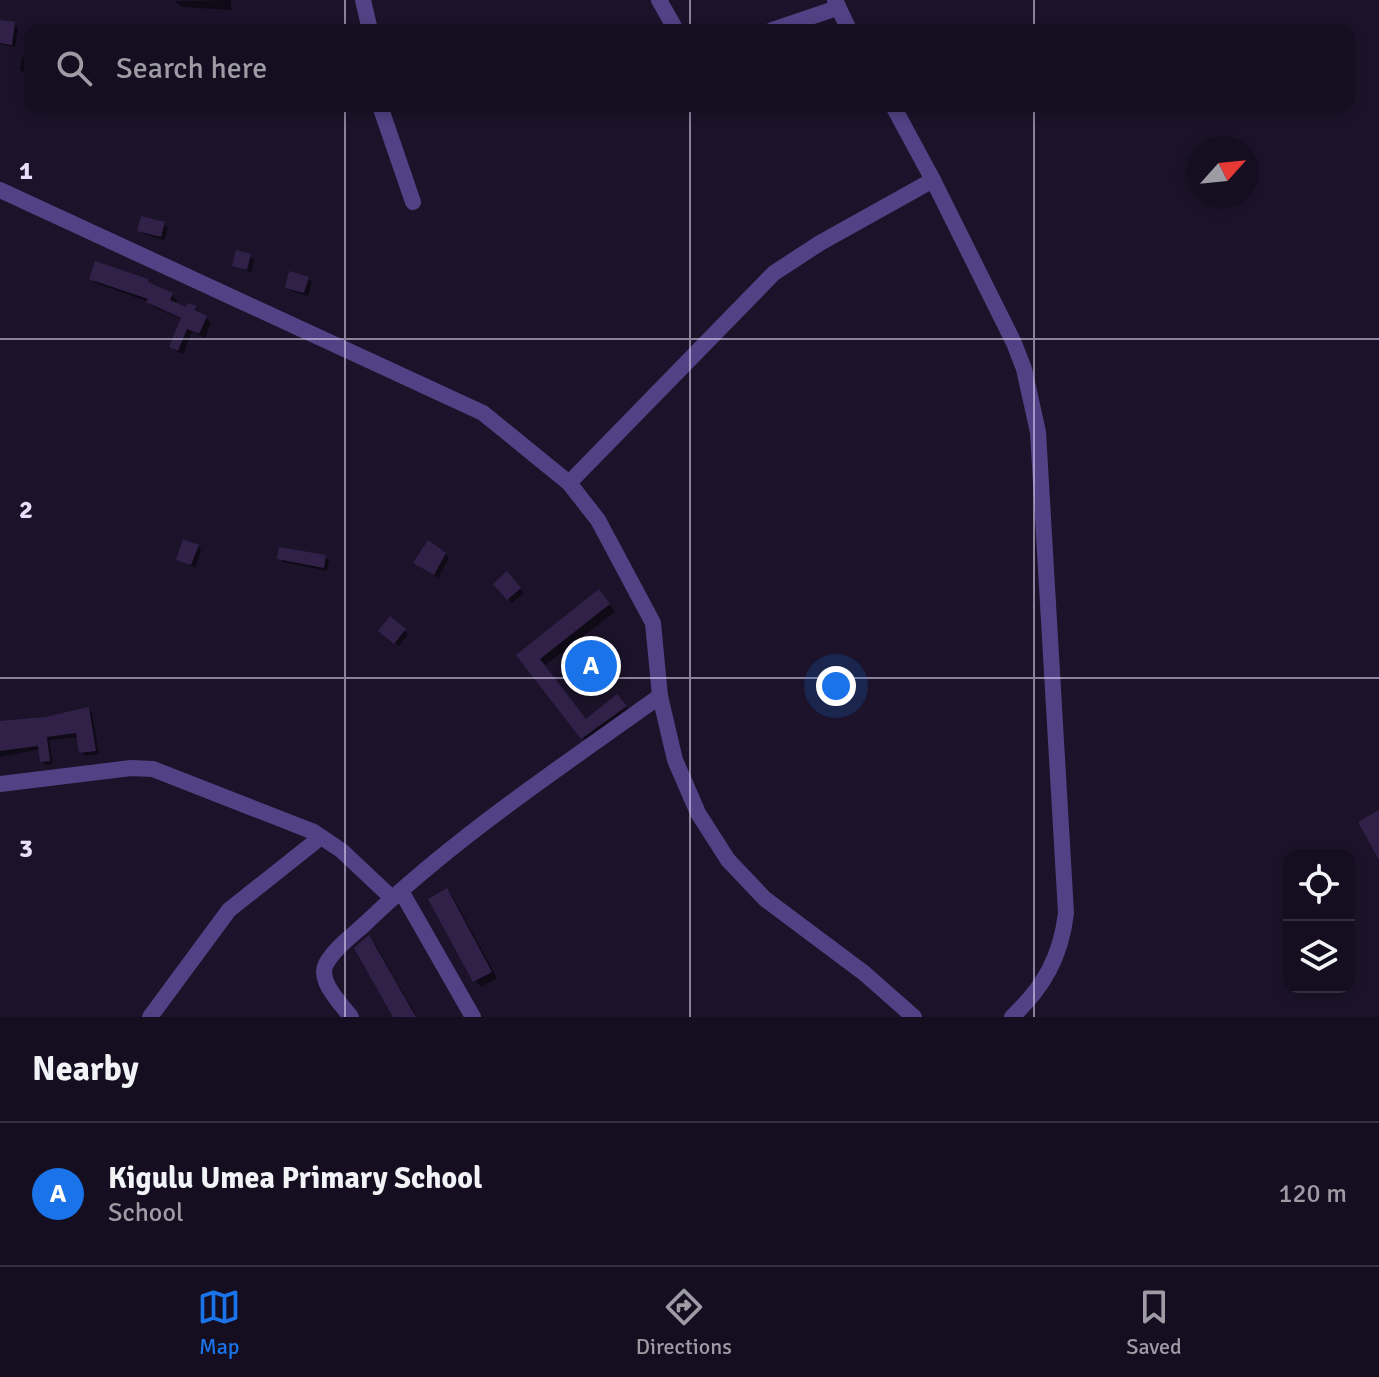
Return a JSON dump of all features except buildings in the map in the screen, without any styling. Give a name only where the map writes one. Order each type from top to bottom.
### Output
[{"type":"street","points":[[363,0],[369,24]]},
{"type":"street","points":[[659,0],[673,24]]},
{"type":"street","points":[[787,24],[836,4],[846,24]]},
{"type":"street","points":[[382,112],[413,202]]},
{"type":"street","points":[[896,112],[1014,343],[1024,369],[1038,432],[1066,913],[1060,950],[1048,976],[1012,1017]]},
{"type":"street","points":[[569,483],[774,273],[820,243],[933,180]]},
{"type":"street","points":[[0,190],[483,413],[569,483],[598,520],[653,623],[660,696],[675,760],[698,813],[728,860],[765,899],[864,973],[914,1017]]},
{"type":"street","points":[[351,1017],[328,985],[324,971],[326,964],[396,895],[546,778],[660,696]]},
{"type":"street","points":[[0,784],[131,768],[153,769],[321,837],[396,895],[473,1017]]},
{"type":"street","points":[[150,1017],[229,910],[321,837]]},
{"type":"place","name":"Kigulu Umea Primary School","points":[[591,666]]}]
